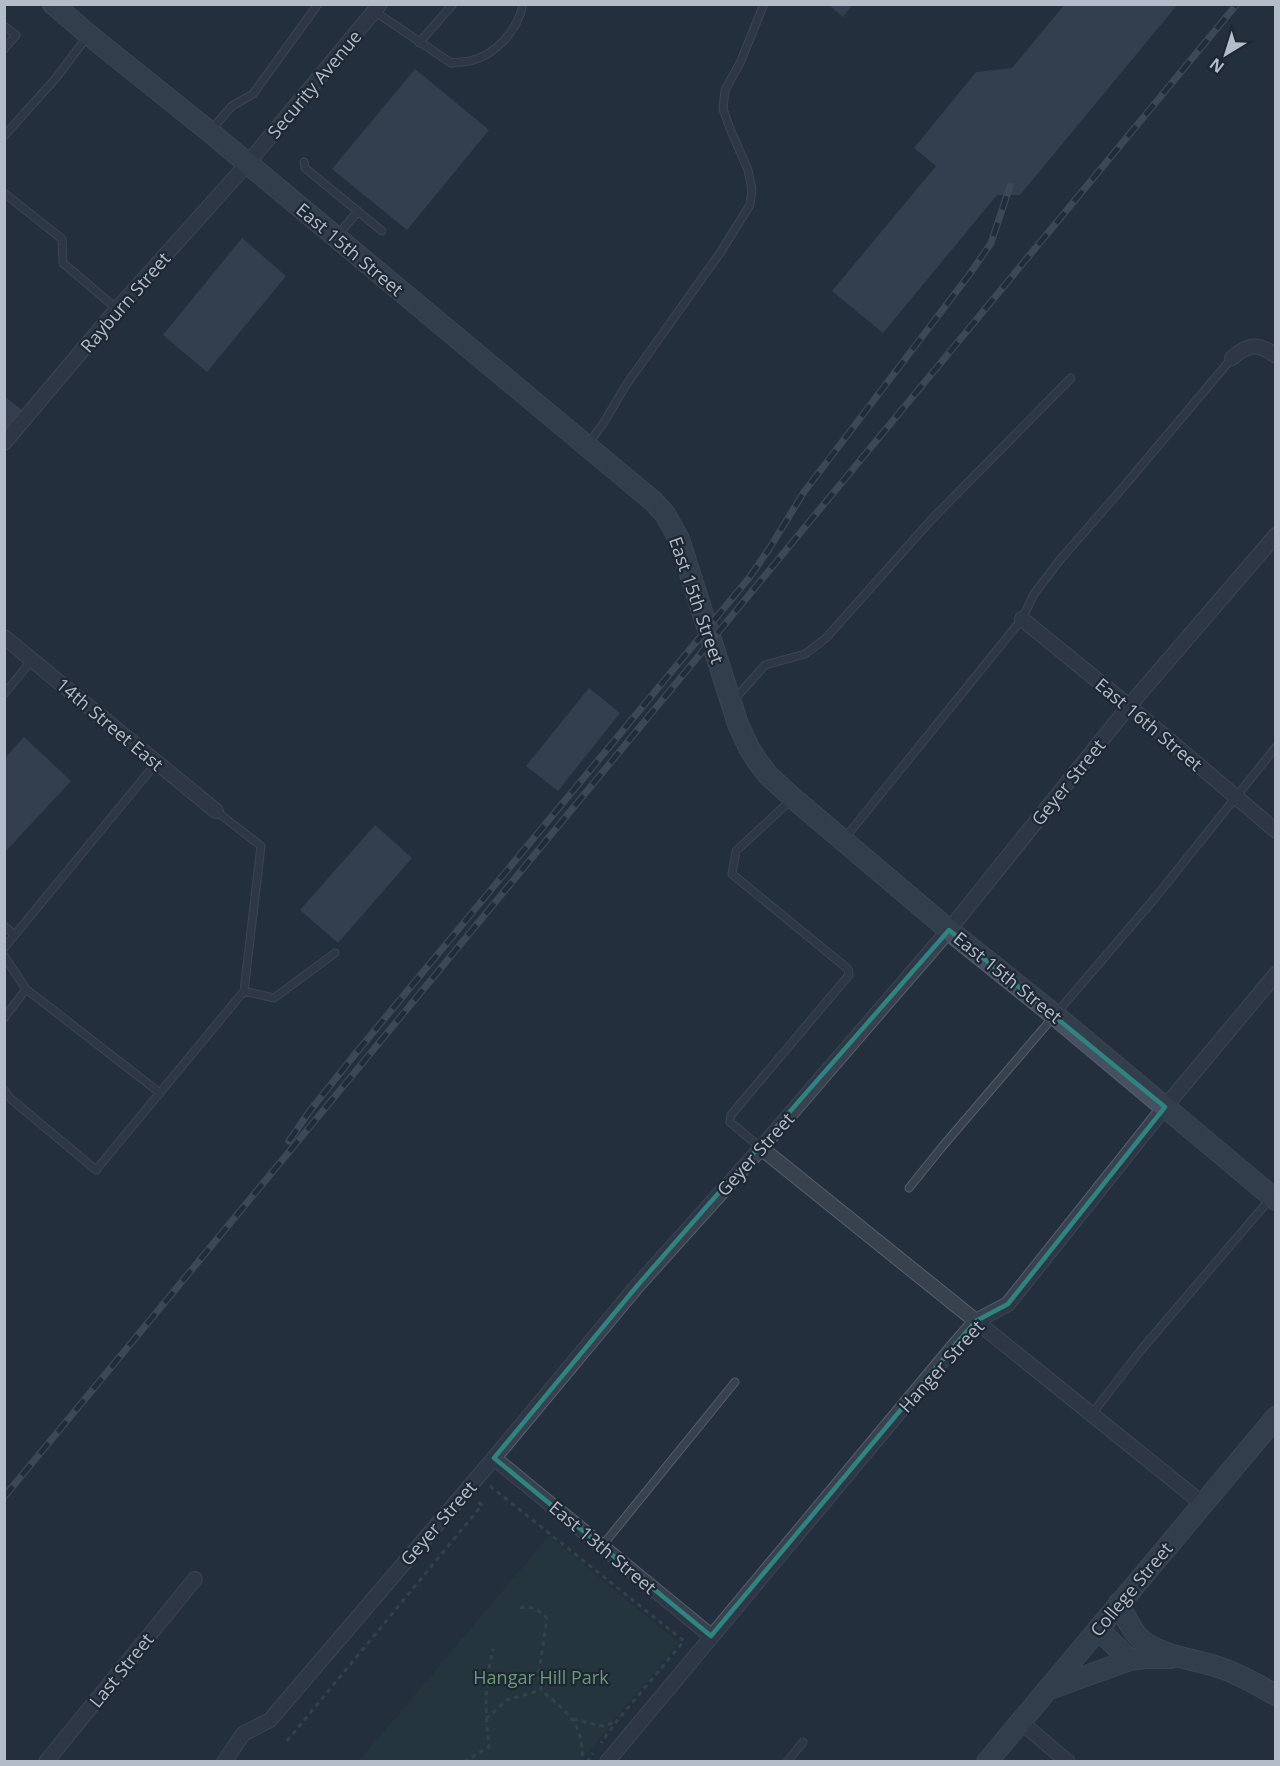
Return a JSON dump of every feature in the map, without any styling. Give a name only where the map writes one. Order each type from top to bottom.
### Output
[{"type":"street","name":"East 15th Street","points":[[53,4],[248,163],[653,501],[665,514],[679,539],[738,724],[753,755],[768,775],[949,930],[1275,1198]]},
{"type":"street","name":"Security Avenue","points":[[248,163],[374,7]]},
{"type":"street","name":"Rayburn Street","points":[[4,443],[117,309],[248,163]]},
{"type":"street","points":[[1232,358],[1250,346],[1259,346],[1275,356]]},
{"type":"street","name":"Geyer Street","points":[[224,1761],[243,1734],[270,1720],[494,1458],[637,1286],[761,1148],[949,930],[1129,706],[1275,535]]},
{"type":"street","name":"East 16th Street","points":[[1022,619],[1129,706],[1275,831]]},
{"type":"street","name":"14th Street East","points":[[4,637],[216,811]]},
{"type":"street","name":"Hanger Street","points":[[607,1761],[976,1321],[1008,1304],[1165,1107],[1275,974]]},
{"type":"street","points":[[761,1148],[1203,1504]]},
{"type":"street","name":"College Street","points":[[987,1761],[1275,1417]]},
{"type":"street","name":"East 13th Street","points":[[494,1458],[711,1636]]},
{"type":"street","name":"Last Street","points":[[46,1761],[195,1579]]},
{"type":"street","points":[[1119,1603],[1141,1639],[1151,1646],[1186,1659],[1217,1666],[1275,1695]]},
{"type":"street","points":[[1098,1629],[1130,1660]]},
{"type":"street","points":[[1047,1690],[1130,1660],[1186,1659]]},
{"type":"street","points":[[1021,1722],[1068,1761]]},
{"type":"lane","points":[[210,132],[232,106],[253,94],[318,4]]},
{"type":"lane","points":[[419,43],[453,4]]},
{"type":"lane","points":[[374,7],[419,43],[451,63],[471,60],[492,51],[510,33],[521,15],[523,4]]},
{"type":"lane","points":[[586,446],[603,424],[626,385],[720,253],[750,205],[752,189],[748,170],[723,110],[725,90],[740,63],[764,4]]},
{"type":"lane","points":[[4,26],[16,35],[4,49]]},
{"type":"lane","points":[[4,136],[56,78],[89,35]]},
{"type":"lane","points":[[304,162],[305,168],[382,231]]},
{"type":"lane","points":[[4,193],[62,239],[63,262],[117,309]]},
{"type":"lane","points":[[336,237],[358,212]]},
{"type":"lane","points":[[843,840],[1022,619],[1034,594],[1059,561],[1232,358]]},
{"type":"lane","points":[[731,702],[765,665],[805,654],[826,638],[932,519],[1071,378]]},
{"type":"lane","points":[[4,694],[32,660]]},
{"type":"lane","points":[[909,1188],[1155,898],[1275,747]]},
{"type":"lane","points":[[4,948],[157,762]]},
{"type":"lane","points":[[761,1148],[730,1122],[732,1114],[849,975],[849,969],[732,874],[736,851],[793,798]]},
{"type":"lane","points":[[4,1090],[11,1099],[96,1170],[244,991],[261,846],[216,811]]},
{"type":"lane","points":[[4,926],[15,935]]},
{"type":"lane","points":[[244,991],[274,998],[335,953]]},
{"type":"lane","points":[[4,956],[26,989],[160,1093]]},
{"type":"lane","points":[[4,1018],[26,989]]},
{"type":"lane","points":[[1092,1414],[1141,1350],[1268,1200],[1275,1198]]},
{"type":"lane","points":[[602,1546],[735,1382]]},
{"type":"lane","points":[[787,1761],[803,1742]]},
{"type":"path","points":[[483,1493],[490,1486],[684,1641],[585,1761]]},
{"type":"path","points":[[286,1741],[483,1505],[476,1500]]},
{"type":"path","points":[[520,1608],[530,1606],[548,1618],[539,1672],[541,1690],[571,1719],[579,1732],[585,1761]]},
{"type":"path","points":[[464,1761],[489,1747],[485,1702],[494,1649]]},
{"type":"path","points":[[486,1719],[507,1700],[541,1690]]},
{"type":"path","points":[[571,1719],[602,1726],[624,1719]]},
{"type":"highlighted area","points":[[949,930],[1165,1107],[1008,1304],[976,1321],[711,1636],[494,1458],[637,1286]]},
{"type":"green space","name":"Hangar Hill Park","points":[[549,1536],[679,1643],[582,1761],[359,1761]]},
{"type":"building","points":[[828,4],[853,4],[843,17]]},
{"type":"building","points":[[1065,4],[1178,4],[1020,195],[997,195],[883,333],[832,291],[936,166],[914,148],[976,72],[1012,68]]},
{"type":"building","points":[[415,69],[489,130],[407,230],[332,169]]},
{"type":"building","points":[[242,238],[286,276],[207,372],[163,335]]},
{"type":"building","points":[[4,396],[22,410],[4,431]]},
{"type":"building","points":[[589,688],[620,713],[558,791],[526,766]]},
{"type":"building","points":[[24,737],[71,781],[4,853],[4,759]]},
{"type":"building","points":[[375,825],[412,858],[338,943],[300,910]]},
{"type":"railway","points":[[4,1497],[1237,4]]},
{"type":"railway","points":[[289,1141],[356,1053],[749,578],[804,492],[991,243],[1010,186]]}]
